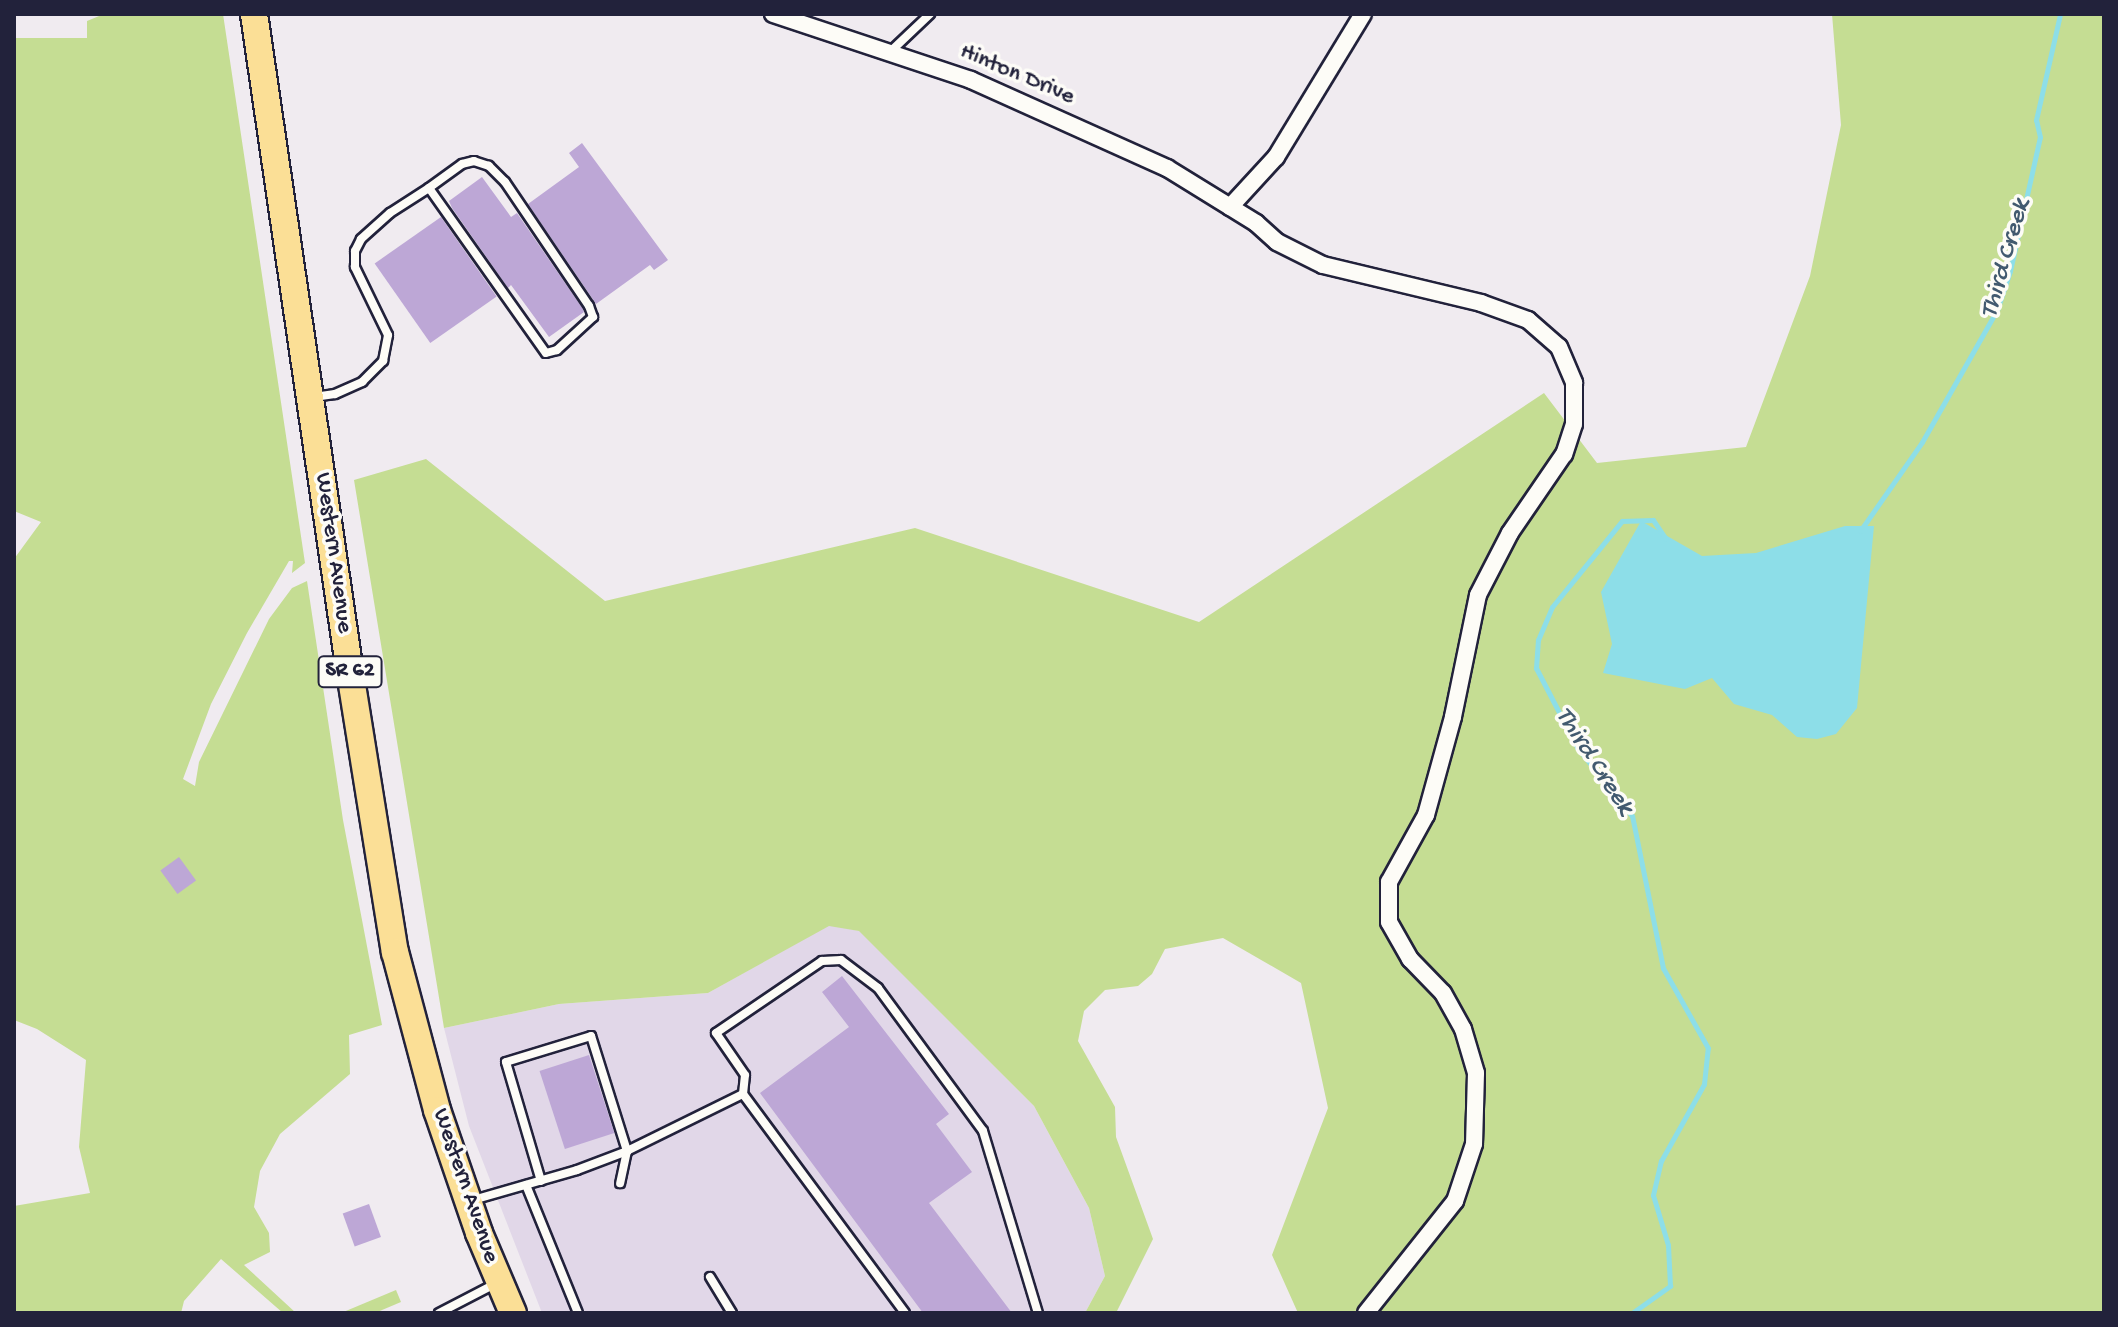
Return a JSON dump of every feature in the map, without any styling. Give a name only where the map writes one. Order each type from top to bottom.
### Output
[{"type":"main road","name":"Western Avenue","points":[[254,14],[309,397],[395,952],[437,1110],[467,1201],[513,1313]]},
{"type":"street","name":"Hinton Drive","points":[[773,14],[971,80],[1071,124],[1167,168],[1230,207],[1277,242],[1323,265],[1377,281],[1433,289],[1528,320],[1559,347],[1574,383],[1574,424],[1564,454],[1510,533],[1478,595],[1453,717],[1426,815],[1389,882],[1389,922],[1410,959],[1443,993],[1463,1029],[1476,1073],[1474,1144],[1455,1201],[1366,1313]]},
{"type":"street","points":[[1230,207],[1276,157],[1363,14]]},
{"type":"lane","points":[[891,51],[930,14]]},
{"type":"lane","points":[[309,397],[335,394],[362,382],[383,361],[388,335],[355,267],[355,251],[361,239],[390,213],[462,164],[474,161],[489,166],[505,182],[589,306],[593,317],[588,325],[557,350],[546,353],[429,188]]},
{"type":"lane","points":[[905,1313],[743,1094],[745,1075],[716,1033],[822,961],[841,960],[878,988],[983,1131],[1038,1313]]},
{"type":"lane","points":[[541,1181],[506,1062],[591,1036],[627,1151],[620,1183]]},
{"type":"lane","points":[[467,1201],[541,1181],[627,1151],[743,1094]]},
{"type":"lane","points":[[526,1185],[578,1313]]},
{"type":"lane","points":[[710,1277],[732,1313]]},
{"type":"lane","points":[[439,1313],[499,1282]]},
{"type":"shaded area","points":[[829,925],[860,931],[1034,1106],[1089,1208],[1105,1276],[1085,1313],[542,1313],[469,1126],[444,1028],[559,1004],[708,993]]},
{"type":"green space","points":[[104,14],[223,14],[305,563],[292,573],[293,561],[289,561],[247,633],[211,704],[183,779],[195,786],[199,762],[269,619],[292,588],[307,581],[343,820],[382,1025],[349,1035],[350,1074],[280,1134],[260,1171],[254,1207],[269,1233],[270,1252],[244,1265],[296,1313],[283,1313],[221,1259],[184,1301],[181,1313],[14,1313],[14,1206],[90,1193],[79,1147],[86,1060],[37,1029],[14,1020],[14,559],[41,522],[14,511],[14,38],[87,38],[87,21]]},
{"type":"green space","points":[[1832,14],[2104,14],[2104,1313],[1298,1313],[1272,1255],[1328,1108],[1301,983],[1223,938],[1165,949],[1152,974],[1138,986],[1105,990],[1084,1011],[1078,1041],[1115,1107],[1116,1137],[1153,1239],[1116,1313],[1085,1313],[1105,1276],[1089,1208],[1034,1106],[859,931],[829,926],[708,993],[559,1004],[444,1028],[354,480],[426,459],[605,601],[915,528],[1199,622],[1544,393],[1597,463],[1746,447],[1810,276],[1841,125]]},
{"type":"green space","points":[[396,1290],[401,1302],[375,1313],[341,1313]]},
{"type":"water","points":[[1641,521],[1702,556],[1756,553],[1845,526],[1874,526],[1857,708],[1836,734],[1817,739],[1797,737],[1772,715],[1734,704],[1712,678],[1685,689],[1603,673],[1612,644],[1601,592]]},
{"type":"building","points":[[582,143],[668,260],[654,270],[650,265],[596,304],[528,204],[579,167],[569,153]]},
{"type":"building","points":[[482,177],[511,217],[517,213],[583,309],[584,312],[549,337],[511,285],[508,288],[449,201]]},
{"type":"building","points":[[441,217],[497,296],[430,343],[375,263]]},
{"type":"building","points":[[179,857],[196,880],[177,894],[160,871]]},
{"type":"building","points":[[842,976],[949,1114],[936,1124],[972,1172],[929,1203],[1012,1313],[923,1313],[760,1093],[849,1027],[822,992]]},
{"type":"building","points":[[589,1055],[614,1133],[565,1149],[540,1071]]},
{"type":"building","points":[[369,1204],[381,1237],[355,1246],[343,1214]]},
{"type":"waterway","name":"Third Creek","points":[[1860,531],[1922,442],[1997,310],[2010,271],[2040,137],[2036,120],[2060,14]]},
{"type":"waterway","name":"Third Creek","points":[[1632,1313],[1670,1286],[1668,1245],[1653,1195],[1661,1161],[1704,1084],[1708,1048],[1663,968],[1632,816],[1577,747],[1536,668],[1538,640],[1552,607],[1622,521],[1653,520],[1665,538]]}]
